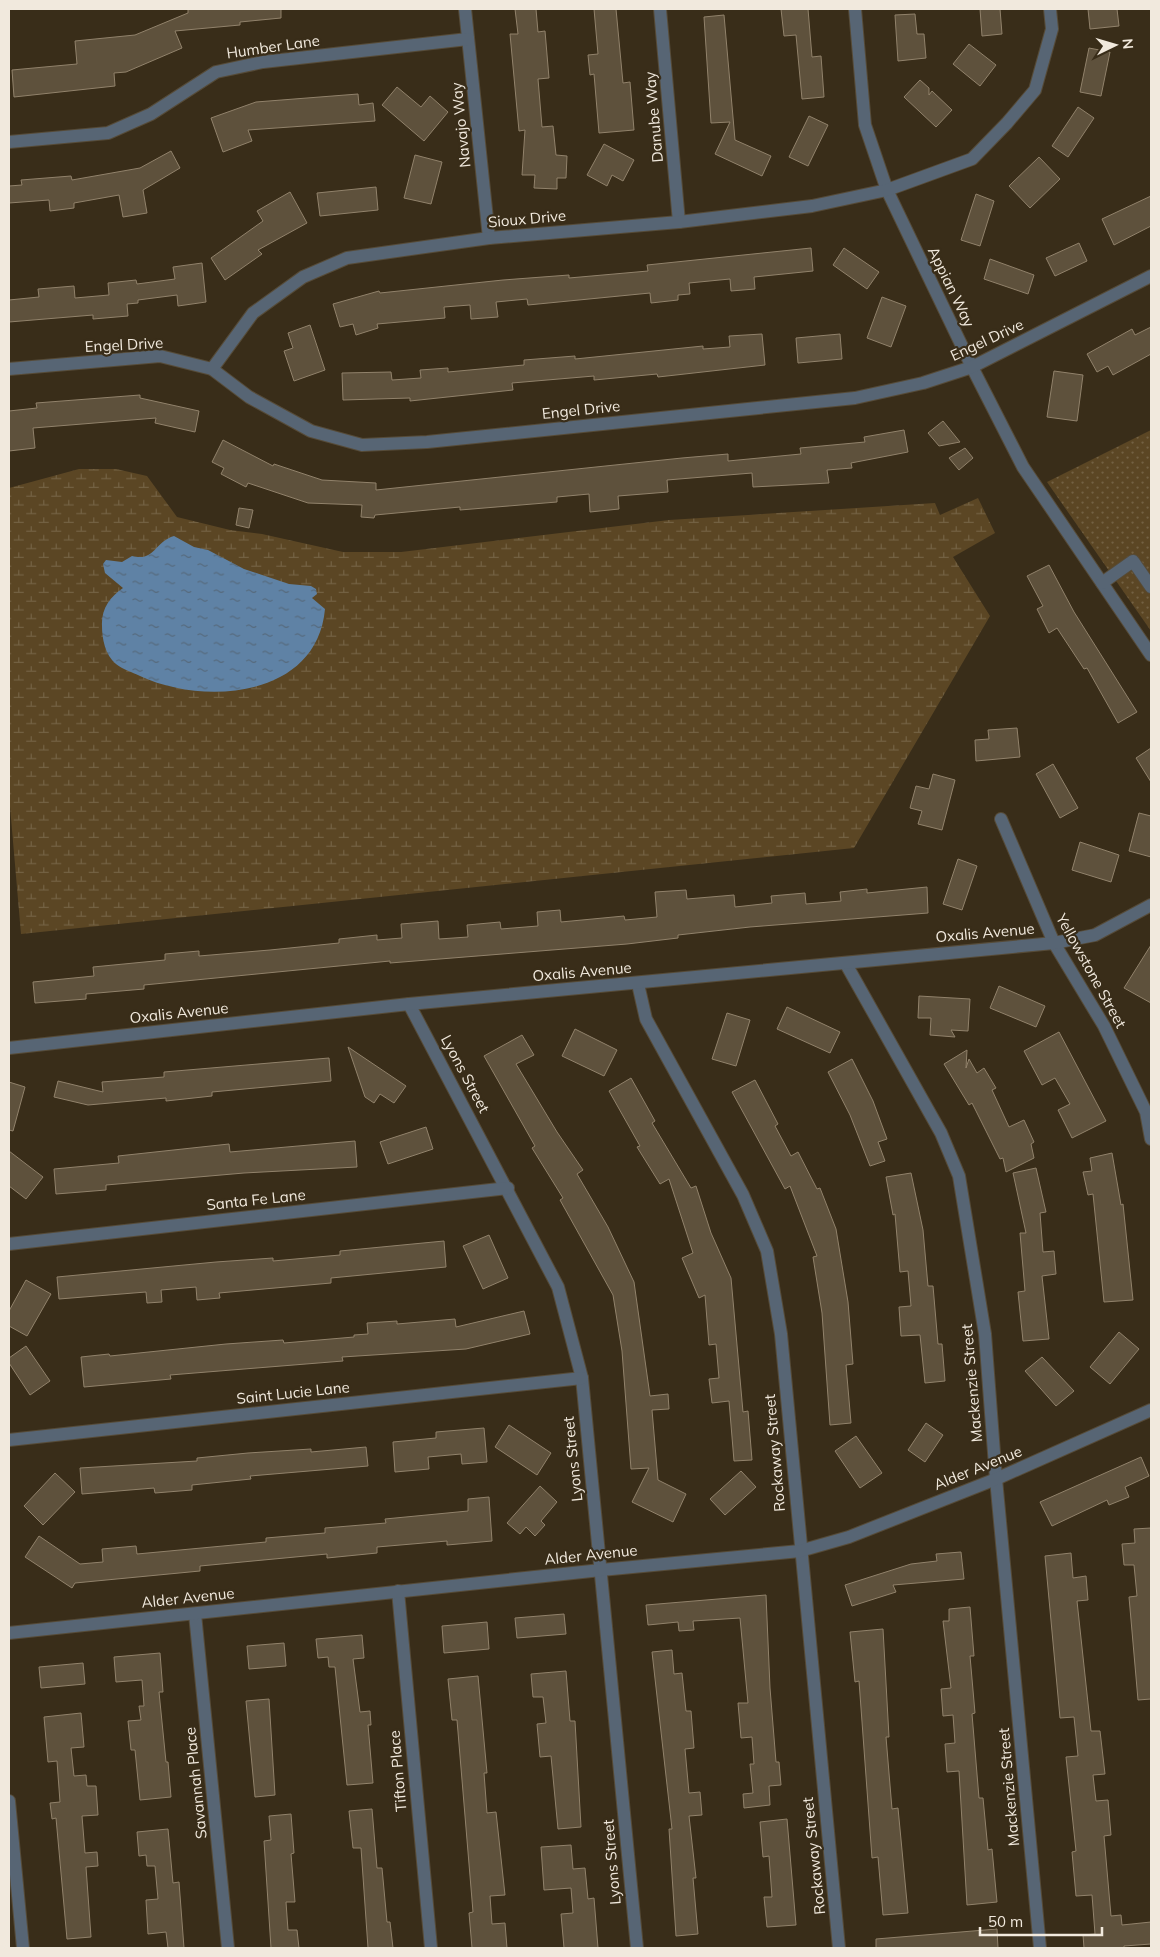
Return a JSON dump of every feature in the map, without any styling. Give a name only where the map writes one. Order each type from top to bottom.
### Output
[{"type":"street","name":"Navajo Way","points":[[465,9],[489,238]]},
{"type":"street","name":"Danube Way","points":[[660,9],[679,222]]},
{"type":"street","name":"Appian Way","points":[[855,9],[865,125],[886,190],[1023,467],[1151,655]]},
{"type":"street","name":"Sioux Drive","points":[[212,369],[253,313],[303,277],[346,258],[489,238],[679,222],[812,206],[886,190],[972,159],[1007,123],[1035,90],[1052,29],[1050,9]]},
{"type":"street","name":"Humber Lane","points":[[9,142],[108,133],[151,114],[216,72],[264,62],[468,39]]},
{"type":"street","name":"Engel Drive","points":[[9,369],[160,356],[212,369],[249,397],[311,431],[362,445],[428,442],[855,398],[923,383],[972,367],[1151,276]]},
{"type":"street","points":[[1102,583],[1133,561],[1151,587]]},
{"type":"street","name":"Yellowstone Street","points":[[1001,819],[1054,943],[1104,1026],[1146,1112],[1151,1139]]},
{"type":"street","name":"Oxalis Avenue","points":[[9,1048],[409,1004],[638,984],[846,964],[984,948],[1054,943],[1095,935],[1151,906]]},
{"type":"street","name":"Mackenzie Street","points":[[846,964],[941,1133],[959,1176],[985,1334],[996,1479],[1040,1948]]},
{"type":"street","name":"Rockaway Street","points":[[638,984],[646,1019],[743,1195],[767,1251],[781,1334],[839,1948]]},
{"type":"street","name":"Lyons Street","points":[[409,1004],[508,1188],[558,1287],[582,1378],[636,1948]]},
{"type":"street","name":"Santa Fe Lane","points":[[9,1244],[508,1188]]},
{"type":"street","name":"Saint Lucie Lane","points":[[9,1440],[582,1378]]},
{"type":"street","name":"Alder Avenue","points":[[9,1633],[398,1591],[800,1551],[849,1537],[996,1479],[1151,1410]]},
{"type":"street","name":"Tifton Place","points":[[398,1591],[431,1948]]},
{"type":"street","name":"Savannah Place","points":[[195,1614],[228,1948]]},
{"type":"street","points":[[9,1802],[23,1948]]},
{"type":"green space","points":[[1151,430],[1151,631],[1047,482]]},
{"type":"green space","points":[[79,469],[116,469],[147,476],[177,517],[230,530],[262,534],[343,552],[401,552],[669,520],[935,503],[940,515],[978,498],[995,533],[953,557],[990,616],[854,848],[21,934],[9,795],[9,488]]},
{"type":"water","points":[[174,536],[194,547],[208,550],[244,569],[289,584],[311,586],[316,589],[317,594],[312,598],[325,609],[317,639],[302,661],[280,677],[253,687],[225,691],[195,691],[166,685],[140,676],[116,664],[109,656],[105,646],[102,620],[107,604],[123,588],[105,573],[103,564],[106,560],[122,562],[132,556],[145,556],[150,554],[162,542]]},
{"type":"building","points":[[188,9],[281,9],[281,18],[240,22],[240,25],[175,31],[182,48],[126,72],[114,73],[115,86],[14,97],[12,70],[77,64],[75,41],[135,35],[188,13]]},
{"type":"building","points":[[515,9],[536,9],[538,32],[545,31],[549,78],[538,79],[542,127],[553,126],[556,155],[567,156],[566,178],[557,178],[557,189],[534,188],[535,175],[522,175],[525,130],[519,131],[510,34],[518,34]]},
{"type":"building","points":[[594,9],[616,9],[623,83],[630,82],[634,130],[599,133],[594,74],[590,75],[588,55],[598,54]]},
{"type":"building","points":[[781,9],[808,9],[812,57],[821,56],[824,97],[802,99],[796,35],[784,36]]},
{"type":"building","points":[[980,9],[1000,9],[1002,34],[982,36]]},
{"type":"building","points":[[1088,9],[1117,9],[1119,26],[1090,29]]},
{"type":"building","points":[[915,14],[917,34],[924,34],[926,58],[898,61],[895,15]]},
{"type":"building","points":[[724,15],[735,140],[771,156],[762,176],[715,154],[730,122],[711,123],[704,17]]},
{"type":"building","points":[[969,44],[996,65],[980,86],[953,64]]},
{"type":"building","points":[[1089,48],[1110,52],[1101,96],[1080,92]]},
{"type":"building","points":[[920,80],[929,88],[929,95],[932,91],[952,110],[936,127],[904,97]]},
{"type":"building","points":[[397,87],[421,107],[430,96],[448,112],[424,141],[382,105]]},
{"type":"building","points":[[358,94],[359,105],[373,103],[375,121],[248,130],[252,141],[223,152],[211,118],[256,102]]},
{"type":"building","points":[[1078,107],[1094,118],[1068,157],[1052,146]]},
{"type":"building","points":[[809,116],[828,125],[808,166],[789,157]]},
{"type":"building","points":[[604,144],[634,160],[623,181],[612,175],[607,186],[587,175]]},
{"type":"building","points":[[171,151],[180,168],[143,190],[147,213],[123,217],[119,195],[74,203],[74,208],[50,211],[49,200],[9,203],[9,186],[22,185],[21,180],[71,176],[72,180],[140,168]]},
{"type":"building","points":[[415,155],[442,162],[431,204],[404,198]]},
{"type":"building","points":[[1039,157],[1060,179],[1030,208],[1009,186]]},
{"type":"building","points":[[376,187],[378,210],[320,216],[317,193]]},
{"type":"building","points":[[290,192],[307,223],[258,250],[262,254],[225,280],[211,258],[263,221],[257,211]]},
{"type":"building","points":[[976,194],[994,201],[980,246],[961,240]]},
{"type":"building","points":[[1151,196],[1151,226],[1114,245],[1102,219]]},
{"type":"building","points":[[1079,243],[1087,261],[1055,276],[1046,258]]},
{"type":"building","points":[[811,248],[813,271],[754,277],[755,289],[731,291],[730,279],[689,283],[690,294],[678,295],[678,300],[651,303],[650,293],[528,305],[527,299],[496,302],[498,317],[471,319],[470,305],[444,307],[445,318],[377,324],[378,328],[356,335],[353,324],[340,327],[333,304],[379,291],[380,293],[503,280],[569,275],[569,278],[648,271],[647,265]]},
{"type":"building","points":[[844,248],[879,272],[867,289],[833,265]]},
{"type":"building","points":[[990,259],[1034,275],[1028,294],[984,279]]},
{"type":"building","points":[[202,263],[206,302],[178,306],[177,295],[138,300],[138,303],[127,304],[128,316],[93,319],[93,315],[9,322],[9,300],[39,297],[38,289],[74,286],[75,298],[109,295],[108,283],[136,280],[137,284],[175,279],[173,267]]},
{"type":"building","points":[[882,297],[906,306],[891,347],[867,338]]},
{"type":"building","points":[[310,325],[325,370],[294,381],[284,351],[293,348],[288,333]]},
{"type":"building","points":[[1151,327],[1151,354],[1113,375],[1108,366],[1097,372],[1087,354],[1132,329],[1135,335]]},
{"type":"building","points":[[762,334],[765,365],[658,377],[657,374],[594,380],[594,376],[512,383],[513,390],[410,401],[410,398],[343,400],[342,373],[391,372],[392,380],[421,378],[420,370],[448,368],[448,372],[524,365],[524,360],[575,356],[575,359],[703,346],[703,349],[730,347],[729,336]]},
{"type":"building","points":[[840,334],[842,359],[798,363],[796,338]]},
{"type":"building","points":[[1054,371],[1083,375],[1077,421],[1047,417]]},
{"type":"building","points":[[140,395],[140,398],[199,411],[195,432],[155,423],[156,418],[33,428],[35,448],[9,451],[9,411],[37,408],[36,403]]},
{"type":"building","points":[[943,421],[960,442],[939,446],[928,433]]},
{"type":"building","points":[[904,430],[908,452],[851,463],[852,468],[827,470],[829,483],[753,487],[752,473],[667,480],[668,492],[618,496],[619,509],[590,512],[589,494],[557,497],[557,502],[460,510],[460,507],[375,515],[374,518],[361,517],[362,505],[308,503],[248,483],[246,487],[221,474],[224,468],[212,462],[223,440],[273,466],[274,464],[322,480],[376,483],[376,490],[728,454],[728,461],[801,454],[800,448],[865,442],[864,437]]},
{"type":"building","points":[[965,448],[973,458],[959,470],[949,458]]},
{"type":"building","points":[[239,508],[253,510],[249,528],[236,525]]},
{"type":"building","points":[[1049,565],[1074,612],[1137,712],[1118,723],[1087,668],[1084,669],[1057,628],[1049,633],[1037,609],[1043,606],[1027,576]]},
{"type":"building","points":[[1017,728],[1020,757],[976,761],[975,740],[989,739],[988,730]]},
{"type":"building","points":[[1151,748],[1151,782],[1136,758]]},
{"type":"building","points":[[1053,764],[1078,808],[1060,818],[1036,774]]},
{"type":"building","points":[[933,774],[955,780],[942,830],[918,824],[922,811],[910,808],[916,786],[929,789]]},
{"type":"building","points":[[1139,813],[1151,816],[1151,857],[1129,851]]},
{"type":"building","points":[[1080,842],[1119,855],[1111,882],[1072,870]]},
{"type":"building","points":[[958,859],[977,866],[962,910],[943,904]]},
{"type":"building","points":[[927,887],[928,913],[750,927],[678,935],[678,938],[627,944],[390,963],[390,961],[144,985],[144,989],[86,994],[86,999],[35,1003],[33,982],[94,976],[93,967],[165,960],[165,954],[199,951],[199,956],[270,950],[339,943],[339,939],[377,935],[377,940],[402,938],[401,924],[438,921],[439,939],[468,937],[467,925],[500,922],[501,929],[538,926],[537,912],[560,910],[561,922],[624,916],[625,920],[657,917],[655,892],[686,890],[687,899],[734,895],[735,907],[772,903],[771,896],[805,893],[806,904],[841,901],[840,892],[867,889],[867,893]]},
{"type":"building","points":[[1151,945],[1151,1003],[1124,988]]},
{"type":"building","points":[[999,986],[1045,1006],[1036,1027],[990,1008]]},
{"type":"building","points":[[919,996],[970,999],[968,1031],[951,1030],[955,1037],[930,1035],[931,1018],[918,1018]]},
{"type":"building","points":[[787,1007],[840,1032],[830,1053],[777,1029]]},
{"type":"building","points":[[727,1013],[750,1020],[736,1066],[712,1059]]},
{"type":"building","points":[[575,1029],[617,1050],[604,1076],[562,1056]]},
{"type":"building","points":[[1059,1032],[1106,1121],[1072,1138],[1058,1110],[1070,1104],[1055,1078],[1042,1085],[1024,1051]]},
{"type":"building","points":[[522,1035],[534,1055],[516,1064],[557,1132],[583,1170],[577,1174],[608,1227],[634,1282],[650,1396],[668,1394],[669,1409],[652,1410],[658,1480],[686,1494],[673,1522],[632,1502],[649,1468],[631,1469],[622,1351],[613,1295],[560,1200],[563,1198],[532,1148],[535,1146],[484,1056]]},
{"type":"building","points":[[348,1047],[406,1086],[394,1103],[380,1094],[374,1103],[365,1097]]},
{"type":"building","points":[[967,1050],[966,1068],[969,1059],[977,1073],[984,1068],[996,1088],[992,1090],[1009,1127],[1024,1120],[1034,1142],[1031,1144],[1034,1158],[1006,1172],[1003,1158],[1000,1159],[972,1103],[969,1105],[944,1064]]},
{"type":"building","points":[[329,1058],[331,1081],[212,1092],[212,1096],[166,1101],[166,1098],[88,1105],[54,1097],[58,1081],[103,1092],[102,1082],[164,1077],[164,1072]]},
{"type":"building","points":[[852,1059],[873,1101],[887,1139],[878,1142],[885,1161],[870,1166],[850,1115],[828,1072]]},
{"type":"building","points":[[631,1078],[655,1121],[652,1123],[691,1188],[696,1186],[711,1233],[731,1278],[743,1412],[748,1411],[752,1460],[734,1461],[729,1401],[712,1403],[709,1379],[719,1378],[716,1344],[709,1345],[705,1295],[699,1298],[682,1258],[693,1253],[669,1179],[660,1184],[637,1147],[640,1146],[609,1091]]},
{"type":"building","points":[[755,1080],[778,1124],[775,1126],[791,1156],[798,1152],[817,1189],[820,1188],[836,1229],[848,1302],[853,1364],[846,1365],[851,1423],[830,1425],[822,1313],[813,1257],[817,1256],[790,1186],[785,1189],[732,1092]]},
{"type":"building","points":[[9,1082],[25,1087],[13,1131],[9,1130]]},
{"type":"building","points":[[426,1127],[433,1149],[388,1164],[380,1142]]},
{"type":"building","points":[[355,1141],[357,1167],[244,1173],[106,1185],[106,1190],[56,1194],[54,1169],[119,1163],[118,1156],[229,1144],[230,1152]]},
{"type":"building","points":[[9,1151],[43,1177],[26,1199],[9,1186]]},
{"type":"building","points":[[1112,1153],[1121,1205],[1123,1204],[1133,1300],[1104,1302],[1093,1194],[1088,1195],[1083,1172],[1092,1171],[1090,1158]]},
{"type":"building","points":[[1036,1168],[1046,1212],[1040,1213],[1043,1252],[1054,1251],[1056,1274],[1042,1276],[1049,1339],[1023,1341],[1018,1292],[1025,1291],[1020,1233],[1026,1233],[1013,1173]]},
{"type":"building","points":[[911,1173],[923,1230],[928,1286],[933,1286],[938,1344],[942,1344],[945,1381],[925,1383],[920,1335],[901,1336],[899,1307],[911,1306],[908,1271],[900,1272],[895,1214],[893,1215],[886,1177]]},
{"type":"building","points":[[489,1235],[508,1278],[483,1289],[463,1246]]},
{"type":"building","points":[[444,1241],[446,1267],[331,1278],[331,1283],[219,1293],[220,1298],[197,1300],[196,1287],[161,1290],[162,1302],[147,1303],[146,1292],[59,1299],[57,1277],[216,1262],[273,1258],[273,1261],[340,1255],[340,1251]]},
{"type":"building","points":[[26,1280],[51,1294],[27,1336],[9,1326],[9,1311]]},
{"type":"building","points":[[524,1311],[530,1334],[466,1349],[342,1357],[343,1361],[170,1375],[171,1379],[84,1387],[81,1357],[109,1354],[110,1356],[226,1344],[283,1340],[284,1343],[354,1337],[354,1335],[368,1334],[367,1323],[397,1321],[397,1324],[455,1319],[456,1327]]},
{"type":"building","points":[[1119,1332],[1139,1349],[1110,1384],[1090,1367]]},
{"type":"building","points":[[26,1346],[50,1381],[30,1395],[9,1363],[9,1358]]},
{"type":"building","points":[[1042,1357],[1074,1391],[1056,1406],[1025,1371]]},
{"type":"building","points":[[926,1423],[943,1435],[925,1462],[908,1450]]},
{"type":"building","points":[[509,1425],[551,1453],[537,1475],[495,1447]]},
{"type":"building","points":[[484,1428],[487,1462],[462,1464],[461,1454],[428,1457],[429,1469],[395,1472],[393,1442],[436,1438],[436,1432]]},
{"type":"building","points":[[856,1436],[882,1473],[860,1488],[835,1451]]},
{"type":"building","points":[[366,1447],[368,1466],[250,1476],[251,1479],[192,1485],[192,1490],[155,1493],[154,1488],[82,1494],[80,1468],[197,1461],[197,1458],[248,1453],[311,1449],[311,1452]]},
{"type":"building","points":[[1141,1457],[1149,1476],[1125,1487],[1129,1497],[1109,1505],[1107,1500],[1052,1526],[1040,1502]]},
{"type":"building","points":[[741,1471],[756,1487],[725,1515],[710,1499]]},
{"type":"building","points":[[55,1473],[75,1492],[43,1525],[24,1506]]},
{"type":"building","points":[[540,1486],[557,1502],[541,1521],[545,1525],[535,1536],[526,1527],[520,1534],[507,1523]]},
{"type":"building","points":[[489,1497],[492,1541],[447,1545],[447,1541],[377,1547],[377,1553],[327,1558],[327,1554],[200,1566],[200,1571],[75,1583],[72,1588],[25,1557],[39,1536],[80,1564],[103,1562],[102,1549],[136,1546],[137,1554],[266,1542],[266,1538],[325,1533],[325,1528],[386,1523],[385,1519],[468,1511],[468,1499]]},
{"type":"building","points":[[1151,1528],[1151,1699],[1138,1700],[1129,1597],[1137,1596],[1134,1565],[1124,1565],[1122,1544],[1135,1543],[1134,1529]]},
{"type":"building","points":[[961,1552],[964,1579],[893,1585],[896,1592],[852,1606],[845,1585],[911,1564],[937,1561],[936,1554]]},
{"type":"building","points":[[1071,1553],[1073,1578],[1086,1576],[1088,1600],[1077,1601],[1091,1731],[1100,1731],[1105,1774],[1093,1775],[1096,1801],[1108,1800],[1111,1835],[1104,1836],[1111,1916],[1121,1915],[1122,1925],[1151,1922],[1151,1944],[1124,1946],[1124,1948],[1084,1948],[1083,1935],[1095,1934],[1092,1895],[1076,1896],[1072,1852],[1076,1851],[1066,1757],[1078,1756],[1074,1717],[1060,1718],[1045,1556]]},
{"type":"building","points":[[766,1595],[770,1688],[776,1762],[779,1762],[781,1785],[769,1786],[770,1805],[744,1808],[743,1794],[753,1793],[750,1764],[754,1764],[752,1737],[741,1738],[738,1703],[748,1703],[740,1618],[693,1621],[694,1630],[679,1631],[678,1622],[648,1625],[646,1605]]},
{"type":"building","points":[[970,1607],[974,1656],[970,1656],[975,1713],[972,1714],[979,1798],[983,1798],[988,1850],[992,1849],[997,1902],[967,1905],[959,1771],[947,1772],[945,1744],[955,1743],[953,1715],[943,1716],[941,1689],[951,1688],[943,1621],[949,1621],[949,1609]]},
{"type":"building","points":[[564,1614],[566,1634],[517,1638],[515,1618]]},
{"type":"building","points":[[487,1622],[489,1649],[444,1653],[442,1626]]},
{"type":"building","points":[[883,1629],[889,1737],[886,1737],[892,1809],[898,1808],[908,1913],[883,1915],[878,1857],[872,1858],[859,1681],[855,1682],[850,1632]]},
{"type":"building","points":[[362,1635],[364,1658],[353,1659],[360,1712],[370,1711],[371,1725],[368,1725],[373,1783],[347,1785],[335,1667],[329,1667],[328,1657],[318,1658],[316,1639]]},
{"type":"building","points":[[284,1643],[286,1666],[249,1669],[247,1646]]},
{"type":"building","points":[[672,1650],[674,1674],[682,1673],[686,1711],[691,1711],[694,1748],[685,1749],[689,1793],[700,1792],[702,1815],[689,1816],[696,1878],[693,1878],[698,1934],[676,1936],[669,1829],[672,1829],[652,1652]]},
{"type":"building","points":[[160,1653],[163,1692],[159,1692],[171,1797],[140,1800],[135,1750],[131,1750],[128,1721],[141,1720],[139,1706],[144,1706],[142,1680],[116,1682],[114,1657]]},
{"type":"building","points":[[83,1663],[85,1684],[41,1688],[39,1667]]},
{"type":"building","points":[[566,1671],[570,1721],[575,1721],[581,1827],[558,1829],[551,1756],[540,1757],[537,1724],[546,1723],[543,1697],[533,1697],[531,1674]]},
{"type":"building","points":[[478,1676],[487,1773],[484,1773],[487,1813],[496,1812],[505,1895],[490,1896],[492,1924],[505,1923],[507,1948],[472,1948],[469,1913],[473,1912],[457,1720],[452,1720],[448,1679]]},
{"type":"building","points":[[269,1699],[275,1795],[255,1797],[246,1701]]},
{"type":"building","points":[[81,1713],[84,1747],[71,1748],[74,1776],[86,1775],[87,1786],[96,1786],[98,1815],[82,1816],[85,1853],[97,1852],[98,1866],[86,1867],[91,1937],[67,1939],[56,1818],[52,1819],[50,1803],[60,1802],[57,1761],[48,1762],[44,1717]]},
{"type":"building","points":[[372,1809],[377,1868],[382,1868],[387,1922],[390,1922],[393,1948],[368,1948],[361,1848],[353,1848],[349,1811]]},
{"type":"building","points":[[291,1814],[294,1853],[291,1854],[295,1902],[286,1902],[288,1930],[297,1930],[299,1948],[271,1948],[264,1841],[271,1840],[269,1816]]},
{"type":"building","points":[[787,1819],[796,1925],[767,1927],[764,1897],[772,1897],[769,1856],[763,1857],[760,1822]]},
{"type":"building","points":[[168,1829],[173,1883],[179,1882],[184,1948],[168,1948],[166,1932],[148,1934],[146,1900],[158,1899],[155,1866],[147,1866],[146,1855],[139,1856],[137,1832]]},
{"type":"building","points":[[571,1845],[573,1869],[585,1868],[588,1899],[594,1898],[598,1948],[564,1948],[561,1914],[573,1913],[571,1888],[544,1890],[541,1847]]},
{"type":"building","points":[[997,1929],[998,1948],[876,1948],[876,1939]]}]
